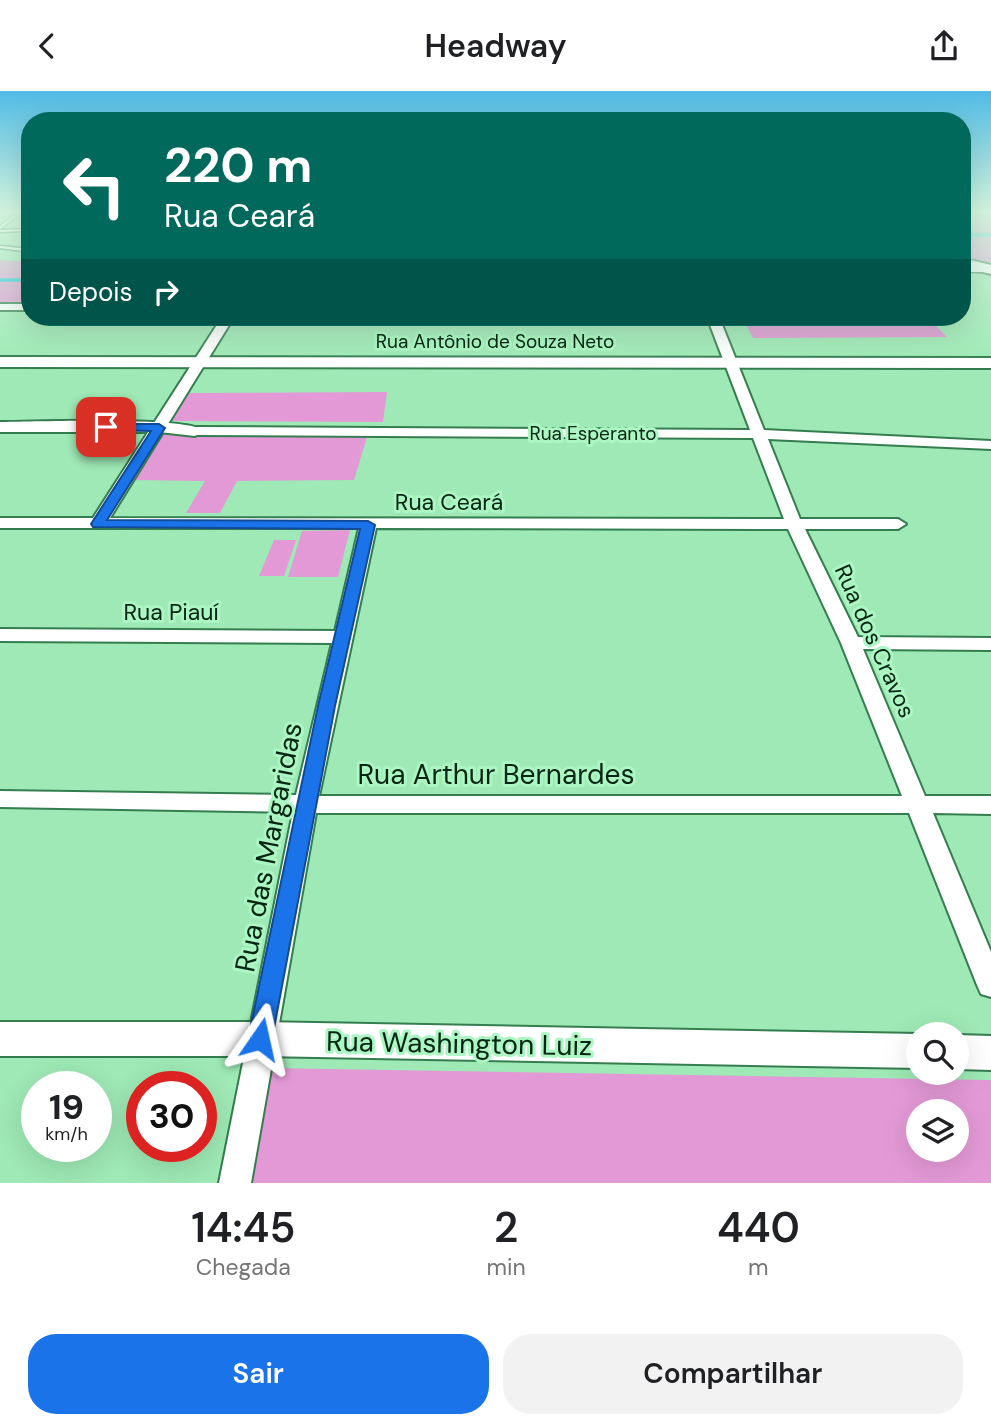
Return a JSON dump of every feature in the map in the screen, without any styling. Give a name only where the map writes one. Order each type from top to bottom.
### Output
[{"type":"main road","points":[[971,264],[991,270]]},
{"type":"street","points":[[0,307],[21,307]]},
{"type":"street","points":[[98,524],[222,326]]},
{"type":"street","name":"Rua dos Cravos","points":[[716,326],[794,524],[851,643],[991,985]]},
{"type":"street","name":"Rua Antônio de Souza Neto","points":[[0,362],[991,363]]},
{"type":"street","name":"Rua Esperanto","points":[[0,427],[157,431]]},
{"type":"street","name":"Rua Esperanto","points":[[0,434],[195,431],[758,434],[991,445]]},
{"type":"street","name":"Rua Ceará","points":[[0,523],[898,524]]},
{"type":"street","name":"Rua das Margaridas","points":[[235,1183],[306,804],[368,525]]},
{"type":"street","name":"Rua Piauí","points":[[0,635],[341,637]]},
{"type":"street","points":[[851,643],[991,643]]},
{"type":"street","name":"Rua Arthur Bernardes","points":[[0,799],[306,804],[991,804]]},
{"type":"street","name":"Rua Washington Luiz","points":[[0,1039],[260,1039],[906,1051]]},
{"type":"street","points":[[969,1052],[991,1053]]},
{"type":"lane","points":[[971,270],[991,270]]},
{"type":"shaded area","points":[[0,262],[21,262],[21,303],[0,303]]},
{"type":"shaded area","points":[[747,326],[936,326],[947,337],[753,338]]},
{"type":"shaded area","points":[[387,392],[383,422],[172,421],[188,393]]},
{"type":"shaded area","points":[[160,434],[368,434],[354,480],[237,481],[220,513],[186,513],[205,481],[131,480]]},
{"type":"shaded area","points":[[350,530],[338,577],[288,577],[302,531]]},
{"type":"shaded area","points":[[274,540],[296,540],[284,576],[259,576]]},
{"type":"shaded area","points":[[269,1068],[906,1079],[906,1085],[969,1085],[969,1080],[991,1080],[991,1183],[249,1183]]},
{"type":"waterway","points":[[0,280],[21,280]]},
{"type":"route","points":[[106,427],[159,428],[98,524],[368,525],[326,706],[260,1039]]}]
